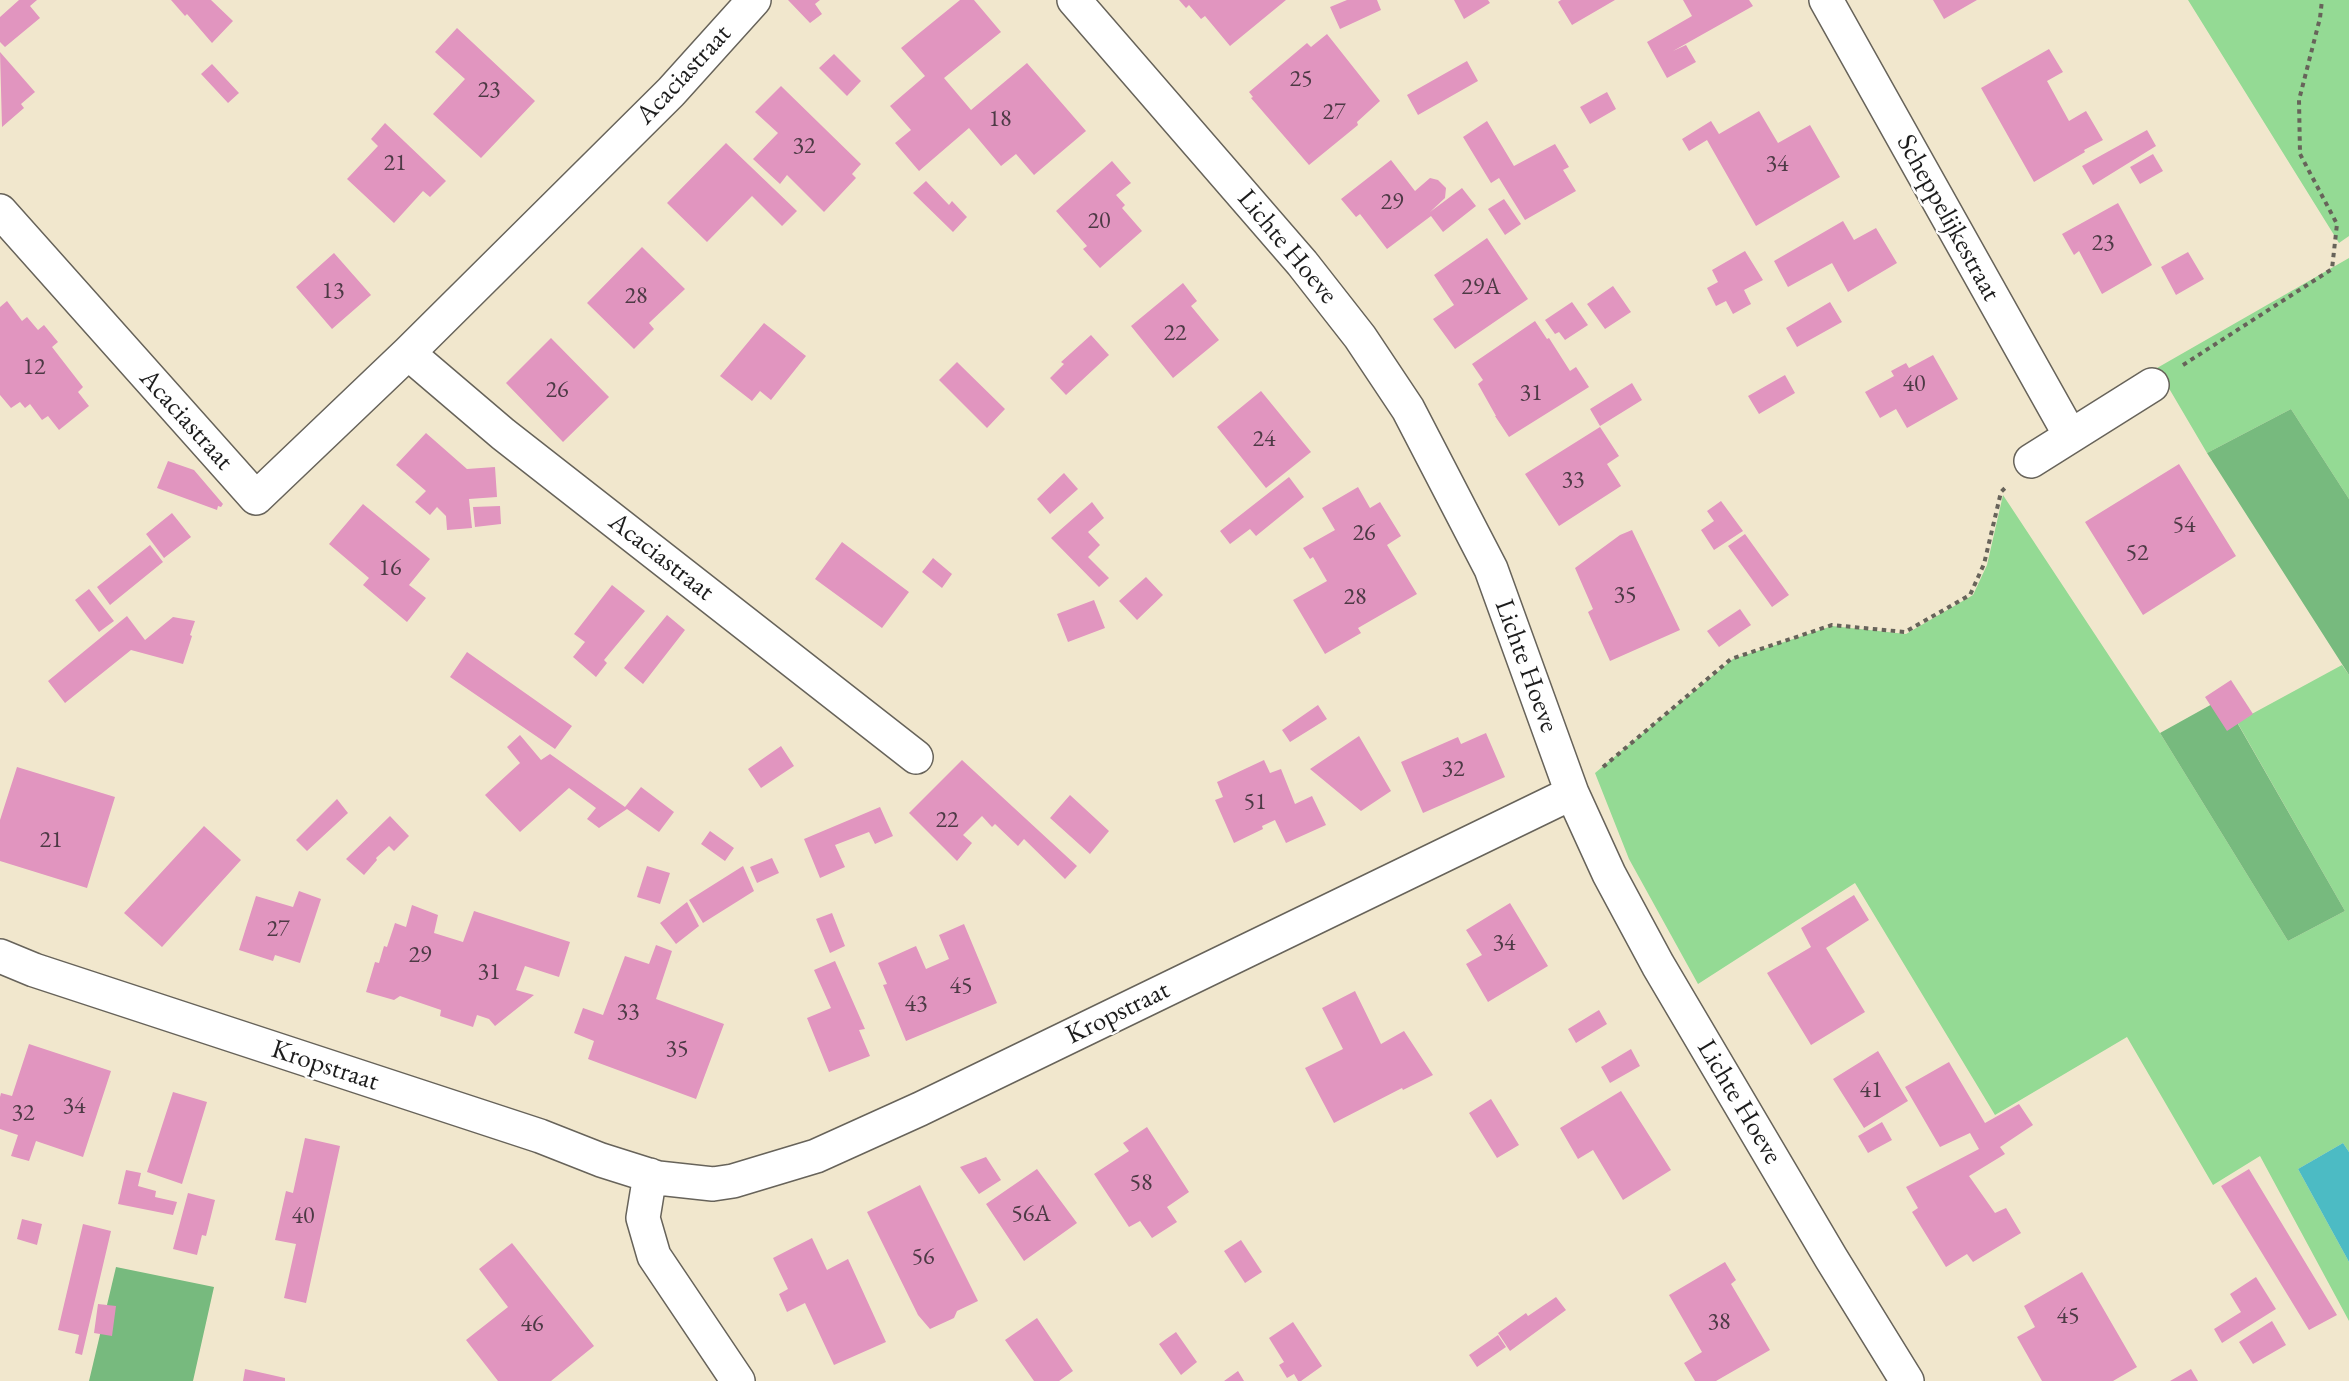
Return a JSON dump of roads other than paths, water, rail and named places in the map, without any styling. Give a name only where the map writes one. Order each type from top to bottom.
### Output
[{"type":"street","name":"Acaciastraat","points":[[0,211],[256,498],[408,353],[670,92],[754,0]]},
{"type":"street","name":"Lichte Hoeve","points":[[1074,0],[1302,263],[1360,337],[1408,409],[1491,569],[1572,793],[1609,874],[1658,965],[1831,1258],[1907,1381]]},
{"type":"street","name":"Scheppelijkestraat","points":[[1826,0],[2070,435]]},
{"type":"street","name":"Acaciastraat","points":[[408,353],[503,434],[916,757]]},
{"type":"street","points":[[2031,461],[2151,385]]},
{"type":"street","name":"Kropstraat","points":[[0,956],[34,970],[528,1133],[601,1160],[650,1175],[713,1184],[733,1181],[816,1156],[931,1104],[1572,793]]},
{"type":"street","points":[[650,1175],[643,1218],[654,1256],[738,1381]]},
{"type":"water","points":[[2343,1143],[2349,1152],[2349,1262],[2298,1169]]}]
